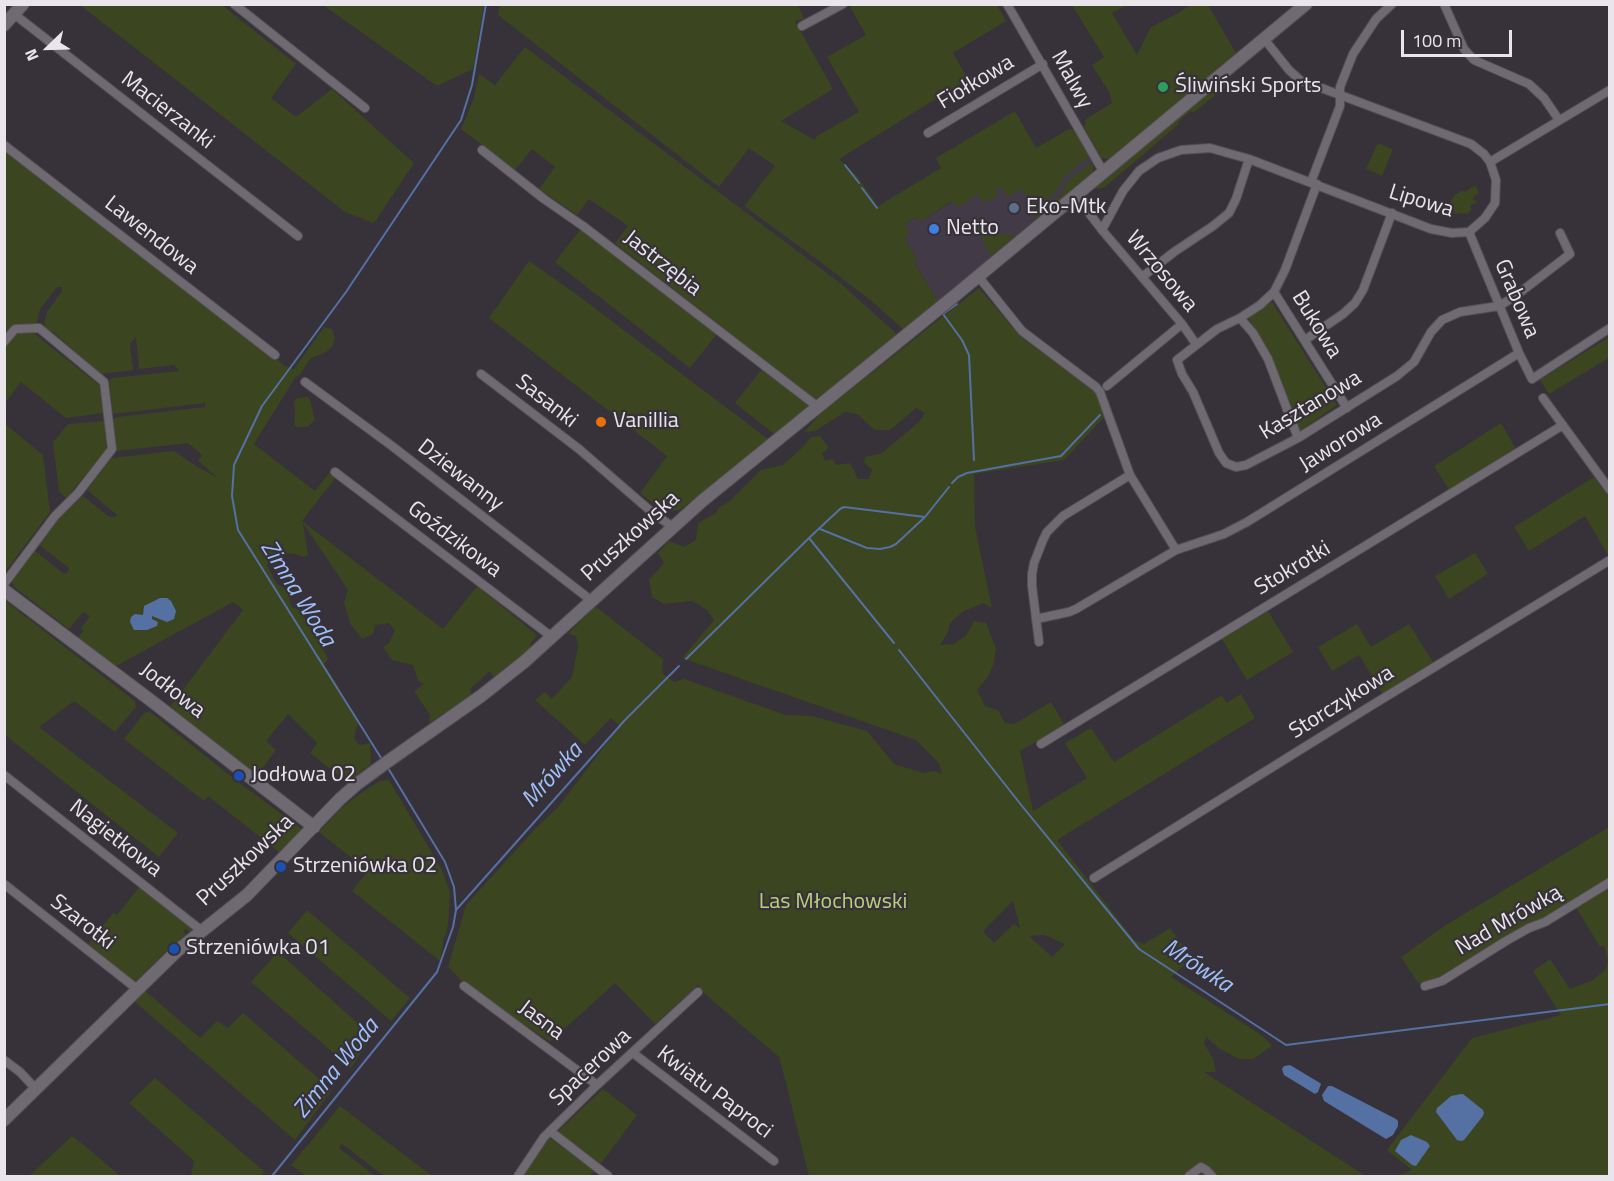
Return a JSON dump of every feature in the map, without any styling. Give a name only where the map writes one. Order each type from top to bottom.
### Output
[{"type":"street","points":[[7,21],[23,4]]},
{"type":"street","points":[[234,4],[365,108]]},
{"type":"street","points":[[802,26],[843,4]]},
{"type":"street","name":"Malwy","points":[[1008,4],[1104,173]]},
{"type":"street","points":[[1196,344],[1217,329],[1260,305],[1274,292],[1285,270],[1340,106],[1340,87],[1353,54],[1376,19],[1392,4]]},
{"type":"street","points":[[1444,4],[1464,49],[1474,60],[1529,84],[1544,98],[1559,120]]},
{"type":"street","name":"Pruszkowska","points":[[4,1120],[177,951],[247,895],[340,799],[384,764],[495,685],[552,637],[673,526],[1104,173],[1304,5]]},
{"type":"street","name":"Macierzanki","points":[[7,21],[298,236]]},
{"type":"street","points":[[1264,40],[1300,80],[1471,144],[1490,162],[1610,90]]},
{"type":"street","name":"Fiołkowa","points":[[928,133],[1042,64]]},
{"type":"street","name":"Lawendowa","points":[[4,145],[275,356]]},
{"type":"street","name":"Lipowa","points":[[1102,230],[1123,191],[1139,171],[1158,158],[1181,150],[1210,148],[1249,159],[1431,229],[1452,233],[1469,232],[1485,218],[1495,202],[1496,180],[1490,162]]},
{"type":"street","name":"Jastrzębia","points":[[482,150],[544,200],[583,226],[818,407]]},
{"type":"street","points":[[1143,277],[1229,213],[1236,200],[1249,159]]},
{"type":"street","name":"Wrzosowa","points":[[1076,196],[1196,344]]},
{"type":"street","points":[[1305,340],[1343,314],[1363,290],[1392,213]]},
{"type":"street","name":"Grabowa","points":[[1469,232],[1532,379],[1610,328]]},
{"type":"street","points":[[1499,306],[1570,254],[1560,233]]},
{"type":"street","points":[[978,276],[1022,332],[1100,392],[1130,474],[1176,550]]},
{"type":"street","name":"Bukowa","points":[[1274,292],[1347,408]]},
{"type":"street","name":"Kasztanowa","points":[[1196,344],[1177,360],[1219,453],[1226,463],[1236,467],[1246,465],[1298,438],[1397,376],[1414,362],[1431,332],[1442,320],[1460,312],[1499,306]]},
{"type":"street","points":[[1240,318],[1253,333],[1268,359],[1298,438]]},
{"type":"street","points":[[1107,386],[1182,324]]},
{"type":"street","points":[[4,342],[15,329],[39,328],[104,381],[112,449],[78,493],[55,516],[4,584]]},
{"type":"street","name":"Jaworowa","points":[[1036,619],[1076,609],[1176,550],[1224,534],[1247,522],[1519,353]]},
{"type":"street","name":"Sasanki","points":[[481,374],[579,449],[654,514],[673,526]]},
{"type":"street","name":"Dziewanny","points":[[305,382],[392,446],[592,601]]},
{"type":"street","points":[[1543,398],[1610,490]]},
{"type":"street","name":"Stokrotki","points":[[1041,744],[1563,425]]},
{"type":"street","name":"Goździkowa","points":[[335,472],[552,637]]},
{"type":"street","points":[[1039,642],[1032,574],[1037,552],[1047,532],[1070,511],[1130,474]]},
{"type":"street","name":"Storczykowa","points":[[1094,878],[1610,560]]},
{"type":"street","name":"Jodłowa","points":[[4,590],[314,826]]},
{"type":"street","name":"Nagietkowa","points":[[4,775],[202,931]]},
{"type":"street","name":"Nad Mrówką","points":[[1425,986],[1442,981],[1506,941],[1545,922],[1610,882]]},
{"type":"street","name":"Szarotki","points":[[4,884],[137,989]]},
{"type":"street","name":"Jasna","points":[[464,986],[597,1085]]},
{"type":"street","name":"Spacerowa","points":[[518,1176],[550,1131],[698,992]]},
{"type":"street","name":"Kwiatu Paproci","points":[[633,1053],[774,1161]]},
{"type":"street","points":[[4,1059],[36,1089]]},
{"type":"street","points":[[550,1131],[608,1176]]},
{"type":"street","points":[[1189,1176],[1199,1167],[1203,1167],[1212,1176]]},
{"type":"shaded area","points":[[1069,129],[1074,130],[1093,164],[1093,173],[992,255],[993,258],[938,301],[914,262],[917,260],[905,238],[910,234],[905,224],[917,217],[920,222],[953,201],[956,207]]},
{"type":"green space","points":[[500,4],[798,5],[804,19],[795,21],[833,89],[781,121],[815,140],[817,136],[859,112],[827,57],[866,35],[850,7],[854,4],[997,5],[1006,21],[953,53],[968,79],[839,159],[857,176],[878,206],[941,168],[936,158],[1015,111],[1036,148],[1069,129],[1074,130],[1089,156],[1065,176],[1056,192],[1030,212],[1029,210],[1034,205],[1021,188],[1009,197],[1001,187],[997,190],[998,195],[989,202],[986,199],[982,203],[979,193],[957,208],[952,201],[920,222],[916,217],[905,224],[910,234],[905,238],[917,260],[914,262],[938,301],[904,330],[874,303],[744,206],[775,166],[749,148],[719,187],[498,15]]},
{"type":"green space","points":[[80,5],[222,5],[296,64],[271,98],[296,117],[332,89],[414,163],[374,223],[345,212]]},
{"type":"green space","points":[[323,5],[484,5],[473,69],[437,86]]},
{"type":"green space","points":[[1072,5],[1127,5],[1112,13],[1137,55],[1151,27],[1190,5],[1208,5],[1236,53],[1109,159],[1101,158],[1084,127],[1086,119],[1112,103],[1109,92],[1092,65],[1104,57]]},
{"type":"green space","points":[[525,47],[840,283],[898,335],[815,400],[615,243],[628,226],[589,199],[577,215],[539,189],[555,167],[532,149],[515,170],[461,129],[473,101],[479,74],[495,85]]},
{"type":"green space","points":[[1226,80],[1228,83],[1226,87],[1193,113],[1191,111],[1178,122],[1179,124],[1106,186],[1088,190],[1187,108]]},
{"type":"green space","points":[[1378,143],[1393,149],[1382,176],[1366,169]]},
{"type":"green space","points":[[4,148],[285,366],[294,369],[324,327],[332,329],[335,338],[332,347],[310,359],[301,374],[295,378],[254,444],[315,491],[330,472],[336,477],[302,521],[443,629],[477,586],[537,635],[530,649],[494,677],[490,671],[470,689],[472,695],[429,723],[430,715],[414,691],[424,684],[418,681],[413,665],[392,660],[383,647],[389,643],[395,630],[389,623],[375,625],[373,634],[362,639],[351,625],[344,603],[348,590],[303,523],[308,555],[304,557],[285,553],[270,560],[267,565],[276,583],[291,593],[289,599],[292,607],[299,610],[319,641],[328,659],[324,665],[358,723],[354,738],[359,745],[370,743],[371,764],[347,782],[310,753],[317,743],[288,714],[266,741],[276,750],[256,777],[170,707],[243,610],[233,602],[116,666],[78,638],[83,631],[81,628],[90,616],[83,612],[69,629],[13,586],[12,578],[34,550],[64,574],[68,572],[69,568],[38,544],[59,518],[83,496],[109,517],[117,515],[87,490],[111,458],[174,451],[218,478],[198,461],[202,455],[188,443],[117,451],[113,419],[205,407],[205,403],[113,414],[109,381],[112,378],[179,371],[174,365],[139,369],[136,337],[130,344],[133,370],[101,374],[52,331],[50,333],[43,328],[47,312],[62,291],[62,287],[57,287],[40,309],[37,323],[14,325],[5,337]]},
{"type":"green space","points":[[1093,164],[1093,173],[1036,219],[1034,216],[1061,195],[1069,180],[1088,165]]},
{"type":"green space","points":[[1476,186],[1479,194],[1474,196],[1473,200],[1477,201],[1470,207],[1472,209],[1467,214],[1452,212],[1449,206],[1455,195]]},
{"type":"green space","points":[[976,216],[991,234],[995,231],[1001,235],[1011,234],[1014,237],[991,256],[976,228],[979,226],[974,217]]},
{"type":"green space","points":[[580,230],[717,334],[690,368],[555,262]]},
{"type":"green space","points":[[529,261],[768,439],[680,510],[668,511],[659,508],[640,493],[667,456],[489,318]]},
{"type":"green space","name":"Las Młochowski","points":[[979,288],[1021,337],[1098,396],[1104,417],[1064,460],[974,474],[975,527],[992,608],[984,603],[964,611],[950,623],[948,632],[940,645],[953,644],[966,636],[974,621],[986,623],[996,648],[994,663],[988,677],[977,690],[985,706],[998,710],[1005,723],[1014,724],[1051,702],[1065,726],[1020,751],[1033,811],[1087,778],[1065,743],[1091,728],[1114,762],[1222,695],[1226,703],[1241,694],[1255,718],[1057,840],[1134,940],[1144,944],[1170,928],[1192,958],[1171,977],[1263,1036],[1272,1046],[1253,1059],[1239,1059],[1220,1049],[1206,1037],[1204,1043],[1213,1059],[1216,1072],[1204,1072],[1366,1176],[809,1176],[779,1057],[705,994],[698,985],[655,1024],[615,983],[550,1042],[465,984],[448,967],[466,905],[558,807],[620,726],[611,718],[585,745],[535,700],[545,692],[552,699],[572,677],[578,646],[576,636],[568,634],[595,606],[663,659],[662,673],[674,682],[684,679],[786,715],[812,716],[867,731],[894,764],[923,773],[934,771],[942,774],[939,763],[916,740],[682,658],[714,620],[707,610],[692,601],[664,604],[652,597],[649,580],[664,563],[658,553],[669,541],[684,547],[696,540],[698,523],[716,513],[719,507],[729,502],[761,470],[783,465],[811,437],[820,436],[829,448],[822,453],[825,461],[833,459],[836,465],[850,463],[858,479],[869,479],[872,470],[864,462],[865,457],[882,453],[919,422],[925,413],[916,408],[890,430],[875,430],[857,414],[845,412],[815,431],[804,432],[821,413]],"holes":[[[1013,901],[1020,928],[1014,924],[994,943],[983,931]],[[1044,935],[1065,944],[1052,957],[1029,936]]]},
{"type":"green space","points":[[1272,302],[1337,405],[1300,431],[1272,358],[1248,318]]},
{"type":"green space","points":[[21,331],[31,331],[99,385],[103,413],[66,418],[21,382],[5,403],[4,347],[13,336]]},
{"type":"green space","points":[[1609,337],[1609,358],[1549,394],[1540,380]]},
{"type":"green space","points":[[762,369],[809,406],[774,434],[735,403]]},
{"type":"green space","points":[[308,397],[315,420],[307,427],[297,427],[294,425],[294,402],[297,398]]},
{"type":"green space","points":[[104,421],[107,449],[66,498],[59,491],[53,442],[68,424]]},
{"type":"green space","points":[[1501,423],[1516,449],[1449,490],[1434,466]]},
{"type":"green space","points":[[5,424],[43,455],[50,512],[5,572]]},
{"type":"green space","points":[[1594,477],[1609,497],[1609,555],[1585,516],[1529,551],[1514,527]]},
{"type":"green space","points":[[1475,553],[1488,574],[1449,599],[1435,576]]},
{"type":"green space","points":[[4,600],[135,701],[136,707],[115,732],[74,701],[39,727],[178,833],[159,857],[5,735]]},
{"type":"green space","points":[[1268,611],[1293,652],[1247,680],[1222,639]]},
{"type":"green space","points":[[1357,624],[1371,647],[1409,624],[1433,662],[1383,694],[1359,655],[1332,671],[1318,647]]},
{"type":"green space","points":[[150,712],[302,829],[279,852],[208,796],[204,801],[124,739],[144,713]]},
{"type":"green space","points":[[389,780],[442,870],[450,892],[448,924],[440,961],[352,891],[368,871],[319,832],[342,807],[380,781]]},
{"type":"green space","points":[[1609,827],[1609,880],[1441,979],[1418,983],[1401,957],[1446,925]]},
{"type":"green space","points":[[1609,885],[1609,1176],[1397,1176],[1412,1170],[1387,1150],[1472,1038],[1561,1015],[1533,971],[1550,959],[1570,989],[1593,980],[1606,969],[1608,960],[1604,945],[1600,947],[1575,906]]},
{"type":"green space","points":[[140,886],[194,929],[190,932],[186,929],[183,931],[186,935],[135,982],[88,944],[113,913],[117,915]]},
{"type":"green space","points":[[307,910],[410,998],[391,1021],[288,933]]},
{"type":"green space","points":[[278,952],[372,1036],[351,1068],[251,982]]},
{"type":"green space","points":[[144,990],[200,1038],[217,1021],[228,1028],[243,1013],[332,1090],[295,1140],[134,1001]]},
{"type":"green space","points":[[155,1078],[265,1172],[261,1176],[191,1176],[194,1161],[129,1103]]},
{"type":"green space","points":[[603,1089],[637,1115],[600,1165],[559,1133],[559,1130]]},
{"type":"green space","points":[[340,1106],[432,1176],[384,1176],[342,1144],[339,1148],[375,1176],[306,1176],[291,1165]]},
{"type":"green space","points":[[72,1136],[85,1146],[120,1176],[29,1176]]},
{"type":"green space","points":[[549,1137],[594,1171],[590,1176],[523,1176]]},
{"type":"water","points":[[160,598],[167,598],[171,601],[176,611],[174,619],[167,622],[152,616],[152,619],[158,622],[157,626],[147,630],[134,630],[130,622],[131,617],[135,614],[143,615],[144,606]]},
{"type":"water","points":[[1290,1065],[1320,1083],[1318,1092],[1315,1094],[1284,1075],[1282,1069]]},
{"type":"water","points":[[1328,1086],[1396,1119],[1398,1126],[1393,1135],[1386,1139],[1324,1101],[1322,1095]]},
{"type":"water","points":[[1463,1094],[1484,1113],[1461,1141],[1457,1140],[1436,1112],[1437,1108],[1451,1096]]},
{"type":"water","points":[[1411,1135],[1427,1142],[1430,1146],[1416,1166],[1395,1151],[1401,1140]]},
{"type":"waterway","name":"Zimna Woda","points":[[383,761],[238,530],[232,496],[234,465],[262,406],[346,292],[461,120],[472,85],[486,4]]},
{"type":"waterway","points":[[845,165],[859,183]]},
{"type":"waterway","points":[[862,188],[877,208]]},
{"type":"waterway","points":[[957,304],[943,314],[962,340],[969,355],[974,460]]},
{"type":"waterway","points":[[952,483],[967,473],[1061,456],[1100,415]]},
{"type":"waterway","points":[[809,538],[844,507],[925,517],[949,487]]},
{"type":"waterway","points":[[820,529],[867,548],[880,549],[896,544],[925,517]]},
{"type":"waterway","name":"Mrówka","points":[[686,659],[809,538],[894,643]]},
{"type":"waterway","name":"Mrówka","points":[[899,650],[1139,949],[1286,1045],[1610,1004]]},
{"type":"waterway","name":"Mrówka","points":[[456,910],[625,720],[679,666]]},
{"type":"waterway","name":"Zimna Woda","points":[[272,1176],[437,972],[453,927],[456,910],[454,887],[445,862],[388,768]]},
{"type":"place","name":"Śliwiński Sports","points":[[1163,87]]},
{"type":"place","name":"Eko-Mtk","points":[[1014,208]]},
{"type":"place","name":"Netto","points":[[934,229]]},
{"type":"place","name":"Vanillia","points":[[601,422]]},
{"type":"place","name":"Jodłowa 02","points":[[239,776]]},
{"type":"place","name":"Strzeniówka 02","points":[[281,867]]},
{"type":"place","name":"Strzeniówka 01","points":[[174,949]]}]
